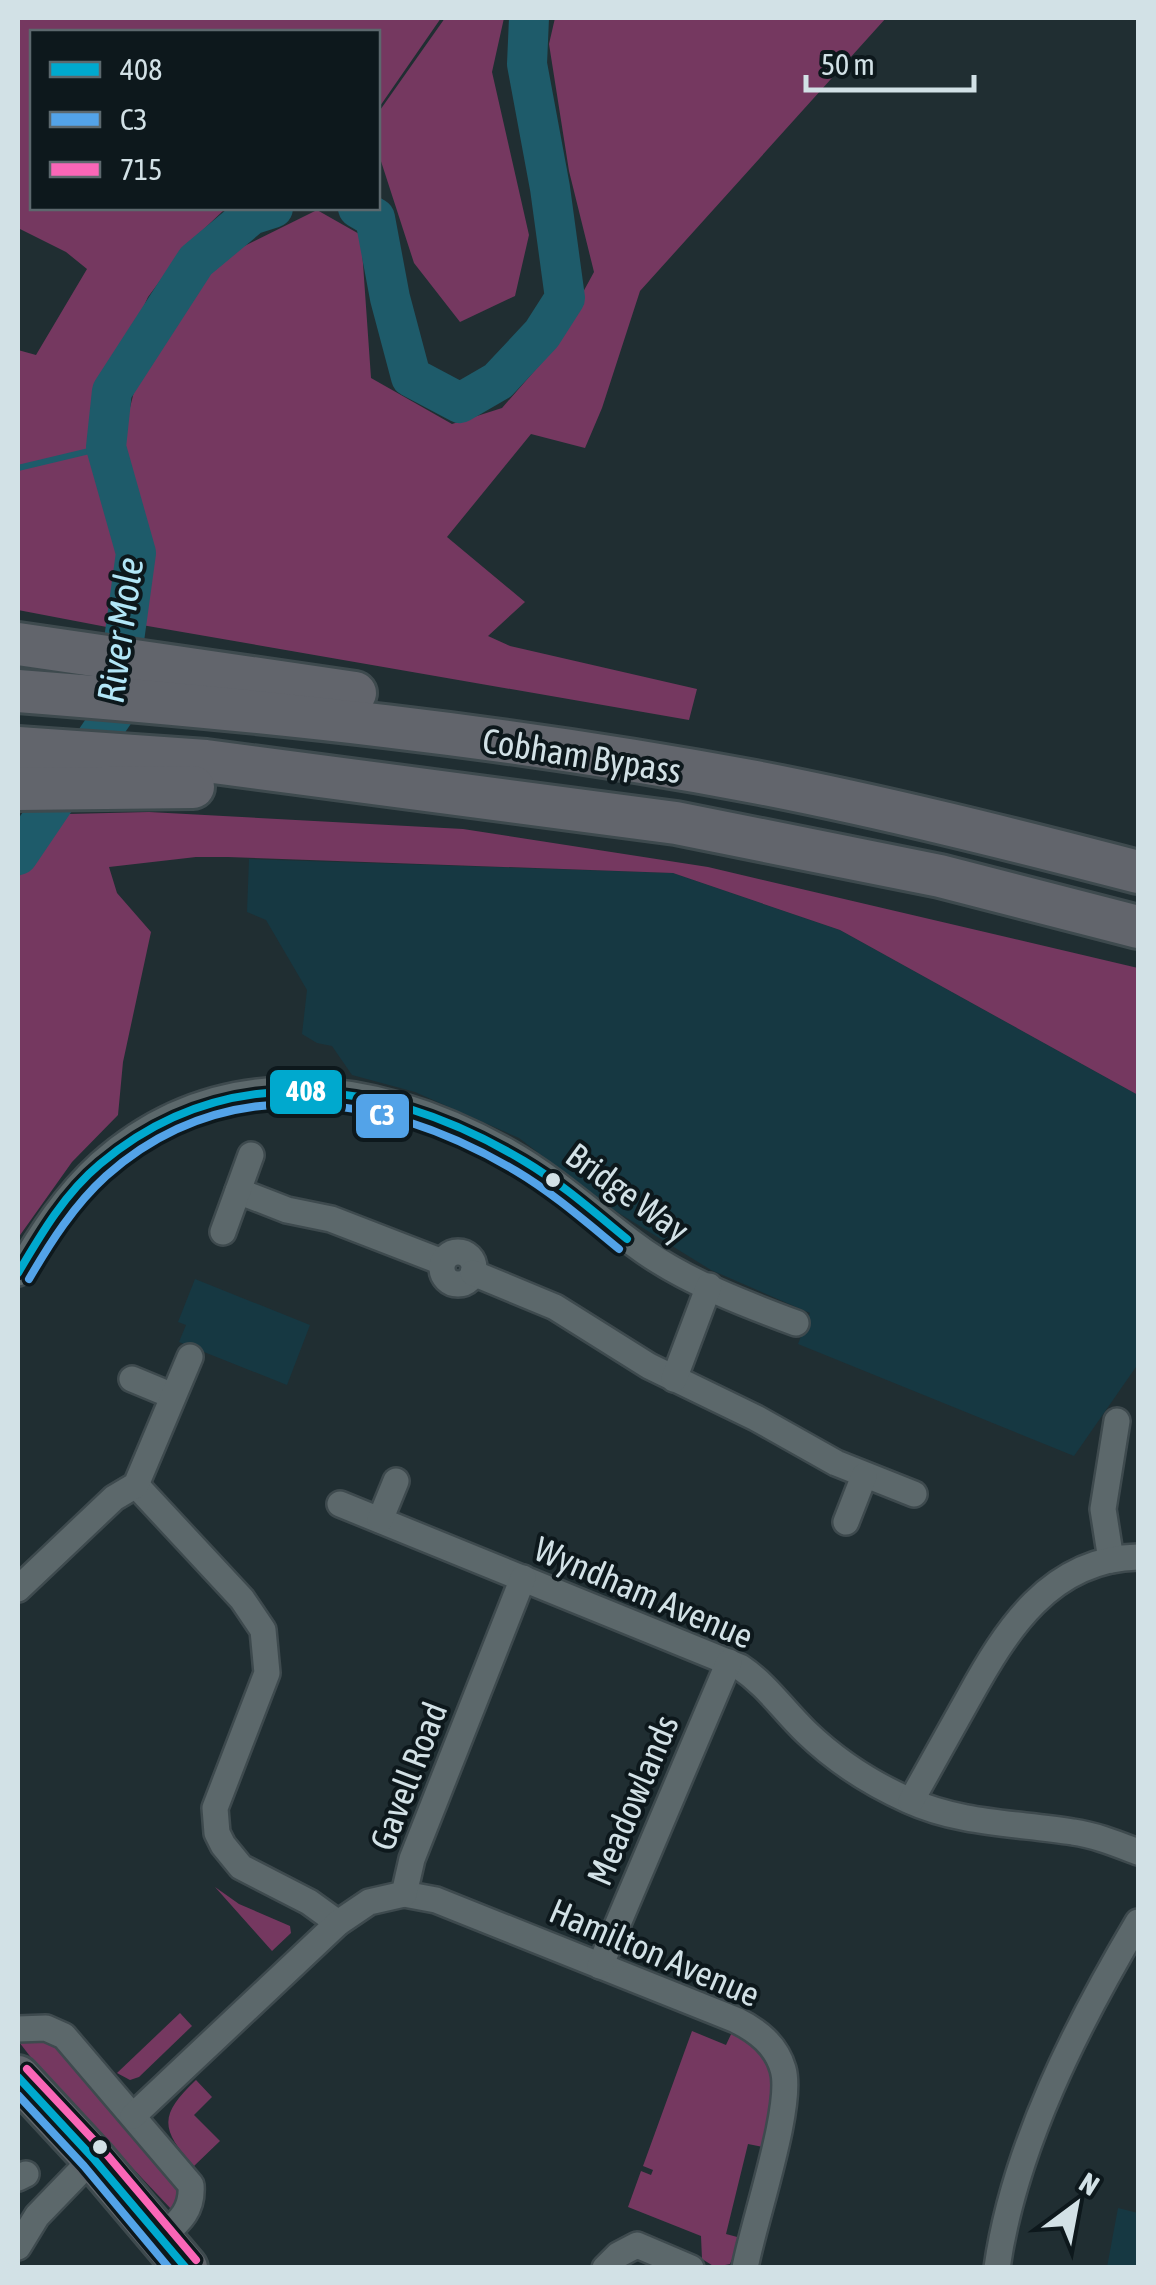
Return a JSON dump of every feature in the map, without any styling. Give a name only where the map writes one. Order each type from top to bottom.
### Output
[{"type":"highway","points":[[19,644],[229,692]]},
{"type":"highway","name":"Cobham Bypass","points":[[18,691],[229,692],[754,782],[949,823],[1138,872]]},
{"type":"highway","name":"Cobham Bypass","points":[[18,748],[206,774],[424,788],[676,823],[940,876],[1138,927]]},
{"type":"highway","points":[[18,789],[113,786],[206,774]]},
{"type":"main road","points":[[18,2077],[174,2252]]},
{"type":"street","name":"Bridge Way","points":[[18,1273],[62,1205],[123,1146],[165,1119],[214,1101],[308,1088],[374,1098],[426,1114],[479,1137],[540,1172],[646,1253],[709,1286],[796,1323]]},
{"type":"street","points":[[223,1232],[252,1155]]},
{"type":"street","points":[[238,1191],[288,1210],[331,1219],[442,1262],[450,1254],[460,1252],[470,1257],[473,1273],[556,1307],[674,1379],[864,1476],[914,1494]]},
{"type":"street","points":[[674,1379],[709,1286]]},
{"type":"street","points":[[18,1588],[114,1498],[136,1484],[190,1357]]},
{"type":"street","points":[[132,1380],[174,1396]]},
{"type":"street","points":[[1111,1560],[1103,1509],[1117,1421]]},
{"type":"street","points":[[846,1522],[864,1476]]},
{"type":"street","points":[[380,1520],[396,1481]]},
{"type":"street","points":[[136,1484],[242,1599],[264,1630],[266,1674],[214,1808],[217,1833],[242,1867],[309,1902],[338,1923]]},
{"type":"street","name":"Wyndham Avenue","points":[[340,1504],[729,1662],[764,1685],[806,1732],[844,1764],[911,1802],[963,1818],[1076,1832],[1138,1852]]},
{"type":"street","points":[[911,1802],[996,1649],[1020,1615],[1034,1600],[1069,1576],[1111,1560],[1138,1557]]},
{"type":"street","name":"Gavell Road","points":[[133,2116],[338,1923],[369,1902],[404,1894],[412,1859],[524,1578]]},
{"type":"street","name":"Meadowlands","points":[[600,1966],[729,1662]]},
{"type":"street","name":"Hamilton Avenue","points":[[404,1894],[436,1900],[752,2028],[773,2048],[786,2082],[784,2103],[745,2268]]},
{"type":"street","points":[[997,2268],[1021,2174],[1056,2076],[1097,1992],[1138,1922]]},
{"type":"street","points":[[18,2029],[46,2028],[64,2036],[191,2185],[192,2200],[174,2252]]},
{"type":"street","points":[[18,2242],[93,2158]]},
{"type":"street","points":[[605,2268],[618,2254],[638,2246],[691,2268]]},
{"type":"shaded area","points":[[18,18],[441,18],[380,106],[380,30],[30,30],[30,210],[224,210],[186,246],[148,297],[111,376],[93,445],[94,470],[124,552],[112,628],[18,610],[18,350],[36,355],[87,269],[66,252],[18,228]]},
{"type":"shaded area","points":[[445,18],[504,18],[492,72],[529,235],[515,296],[460,322],[414,263],[380,158],[380,110]]},
{"type":"shaded area","points":[[555,18],[886,18],[640,291],[585,448],[531,434],[447,537],[525,602],[488,636],[510,646],[697,689],[689,720],[136,624],[145,572],[141,521],[121,443],[138,376],[218,259],[317,210],[361,235],[371,378],[452,424],[502,408],[550,353],[594,272],[569,171],[549,44]]},
{"type":"shaded area","points":[[149,812],[463,829],[708,867],[1138,968],[1138,1095],[840,930],[673,873],[228,857],[109,867],[117,893],[151,932],[123,1062],[118,1115],[72,1162],[18,1238],[18,878],[68,814]]},
{"type":"shaded area","points":[[249,859],[673,873],[840,930],[1138,1095],[1138,1364],[1074,1456],[798,1344],[810,1313],[711,1270],[609,1207],[519,1138],[415,1092],[352,1075],[332,1046],[302,1034],[307,990],[266,920],[247,912]]},
{"type":"shaded area","points":[[195,1279],[310,1325],[287,1385],[179,1342],[186,1325],[178,1322]]},
{"type":"shaded area","points":[[215,1887],[239,1904],[290,1926],[291,1933],[272,1951]]},
{"type":"shaded area","points":[[180,2013],[192,2026],[139,2077],[130,2080],[117,2073]]},
{"type":"shaded area","points":[[733,2030],[765,2054],[775,2084],[763,2147],[748,2144],[726,2234],[741,2238],[730,2264],[715,2267],[702,2259],[701,2236],[628,2207],[641,2171],[651,2175],[653,2170],[643,2166],[692,2031],[726,2045]]},
{"type":"shaded area","points":[[49,2037],[181,2187],[176,2209],[172,2210],[43,2073],[19,2042],[22,2038]]},
{"type":"shaded area","points":[[196,2080],[212,2097],[194,2115],[220,2141],[194,2166],[175,2142],[168,2122],[175,2103]]},
{"type":"shaded area","points":[[1118,2208],[1138,2213],[1138,2267],[1107,2267]]},
{"type":"waterway","name":"River Mole","points":[[361,210],[375,218],[390,298],[411,377],[460,403],[498,381],[542,334],[565,298],[527,64],[529,18]]},
{"type":"waterway","name":"River Mole","points":[[18,855],[114,713],[136,553],[106,447],[112,391],[196,261],[251,215],[267,210]]},
{"type":"waterway","points":[[18,468],[106,447]]},
{"type":"transit line","name":"408","points":[[18,1273],[65,1201],[100,1164],[149,1130],[201,1107],[255,1094],[309,1092],[364,1098],[419,1112],[472,1133],[524,1161],[627,1239]]},
{"type":"transit line","name":"C3","points":[[29,1279],[54,1238],[94,1187],[153,1142],[203,1119],[255,1107],[308,1104],[361,1110],[414,1124],[466,1145],[556,1198],[619,1249]]},
{"type":"transit line","name":"715","points":[[27,2069],[103,2150],[196,2260]]},
{"type":"transit line","name":"408","points":[[18,2077],[186,2268]]},
{"type":"transit line","name":"C3","points":[[18,2095],[84,2166],[169,2268]]}]
